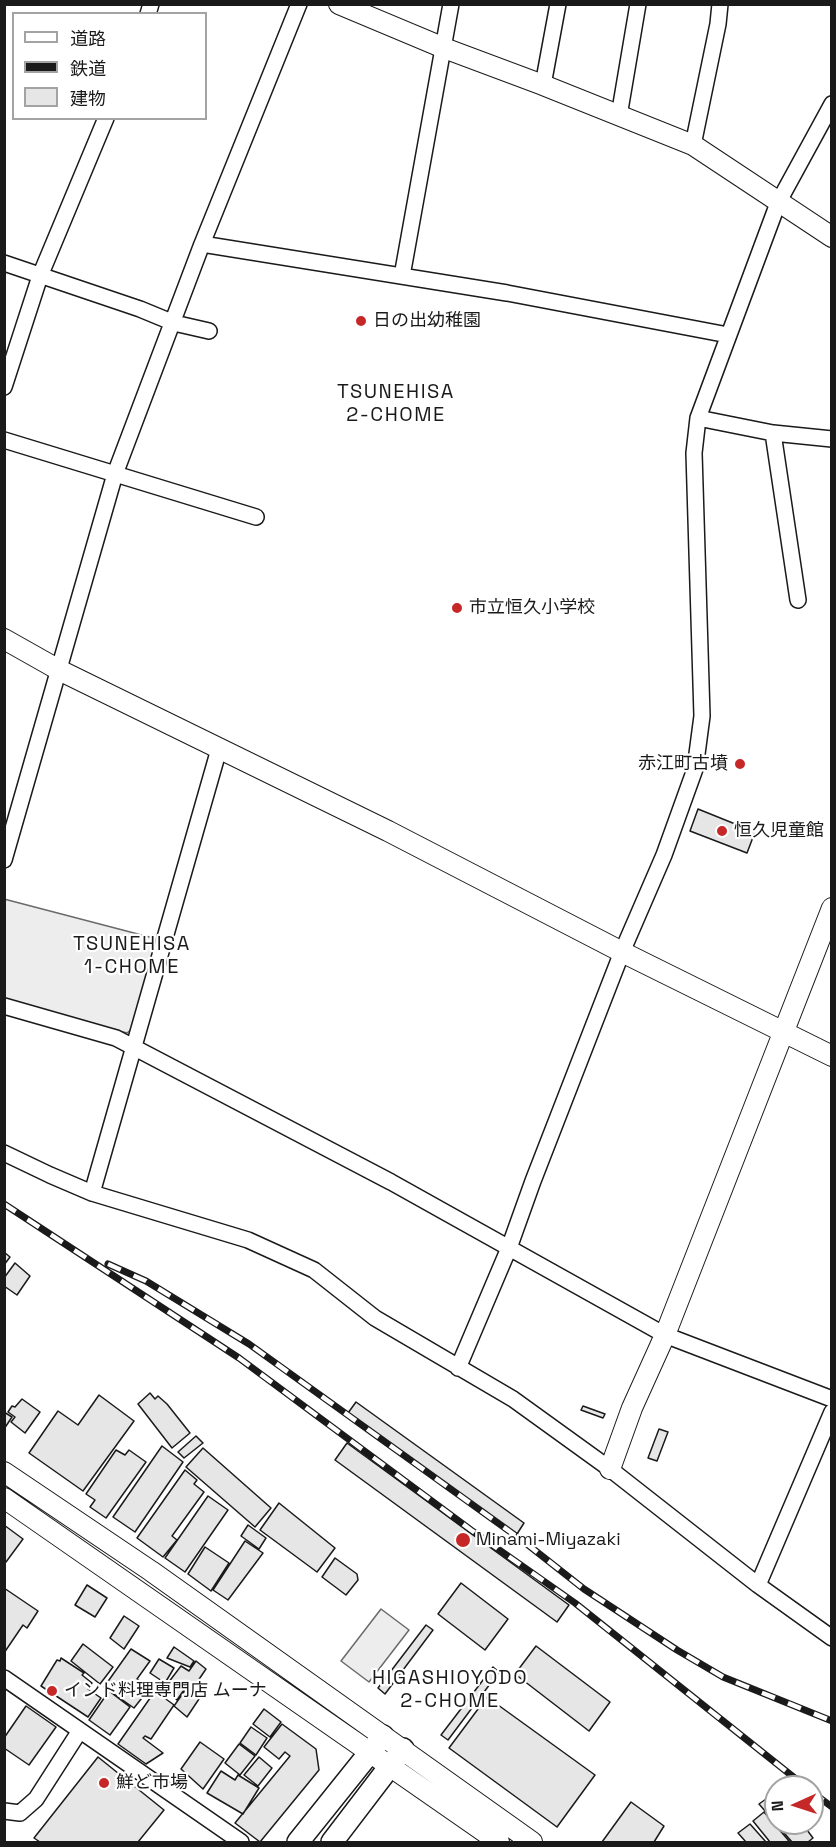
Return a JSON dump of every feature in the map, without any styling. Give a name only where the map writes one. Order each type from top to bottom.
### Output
[{"type":"main road","points":[[298,1842],[383,1736]]},
{"type":"main road","points":[[332,1842],[403,1749]]},
{"type":"street","points":[[4,861],[115,474],[202,244],[299,4]]},
{"type":"street","points":[[339,4],[693,146],[831,237]]},
{"type":"street","points":[[402,276],[451,4]]},
{"type":"street","points":[[543,85],[558,4]]},
{"type":"street","points":[[619,116],[639,4]]},
{"type":"street","points":[[693,146],[720,4]]},
{"type":"street","points":[[458,1368],[509,1248],[622,952],[664,855],[695,769],[702,716],[694,453],[698,418],[778,203],[831,104]]},
{"type":"street","points":[[4,387],[40,276],[105,120]]},
{"type":"street","points":[[202,244],[507,293],[728,335]]},
{"type":"street","points":[[4,263],[140,309],[174,323],[209,332]]},
{"type":"street","points":[[698,418],[772,433],[831,439]]},
{"type":"street","points":[[772,433],[798,600]]},
{"type":"street","points":[[4,440],[256,517]]},
{"type":"street","points":[[4,639],[59,670],[388,831],[622,952],[783,1030],[831,1056]]},
{"type":"street","points":[[92,1193],[219,749]]},
{"type":"street","points":[[610,1469],[632,1408],[665,1335],[831,908]]},
{"type":"street","points":[[4,1006],[116,1038],[134,1046],[391,1182],[665,1335],[831,1399]]},
{"type":"street","points":[[4,1153],[92,1193],[248,1240],[314,1270],[375,1318],[513,1399],[610,1469],[758,1585],[831,1638]]},
{"type":"street","points":[[758,1585],[831,1412]]},
{"type":"street","points":[[4,1472],[151,1571],[532,1842]]},
{"type":"street","points":[[4,1498],[499,1842]]},
{"type":"street","points":[[4,1678],[240,1842]]},
{"type":"street","points":[[4,1811],[20,1813],[36,1799],[79,1732]]},
{"type":"shaded area","points":[[4,899],[157,939],[133,1028],[127,1033],[5,1000]]},
{"type":"shaded area","points":[[381,1609],[409,1630],[369,1682],[341,1661]]},
{"type":"building","name":"恒久児童館","points":[[698,809],[755,832],[747,853],[690,831]]},
{"type":"building","points":[[4,1252],[10,1257],[4,1265]]},
{"type":"building","points":[[15,1263],[30,1276],[17,1295],[4,1286],[4,1278]]},
{"type":"building","points":[[150,1393],[155,1399],[158,1396],[167,1404],[190,1433],[172,1448],[138,1404]]},
{"type":"building","points":[[99,1395],[134,1421],[83,1491],[29,1453],[58,1411],[78,1425]]},
{"type":"building","points":[[22,1399],[40,1412],[25,1433],[11,1422],[15,1417],[8,1412]]},
{"type":"building","points":[[356,1402],[524,1523],[517,1534],[348,1413]]},
{"type":"building","points":[[583,1406],[605,1414],[603,1418],[581,1410]]},
{"type":"building","points":[[4,1412],[12,1417],[4,1429]]},
{"type":"building","points":[[659,1429],[668,1432],[657,1461],[648,1458]]},
{"type":"building","points":[[196,1436],[203,1443],[184,1458],[178,1452]]},
{"type":"building","points":[[347,1443],[569,1605],[557,1622],[335,1460]]},
{"type":"building","points":[[162,1446],[183,1462],[135,1532],[113,1517]]},
{"type":"building","points":[[203,1448],[271,1508],[255,1527],[186,1467]]},
{"type":"building","points":[[116,1450],[125,1455],[129,1450],[146,1462],[106,1518],[90,1507],[95,1500],[86,1494]]},
{"type":"building","points":[[185,1470],[197,1480],[194,1484],[204,1492],[172,1536],[177,1540],[163,1557],[137,1538]]},
{"type":"building","points":[[208,1496],[228,1510],[185,1572],[165,1558]]},
{"type":"building","points":[[279,1503],[335,1548],[317,1572],[260,1530]]},
{"type":"building","points":[[4,1525],[23,1539],[6,1562],[4,1561]]},
{"type":"building","points":[[248,1525],[266,1538],[259,1549],[241,1536]]},
{"type":"building","points":[[245,1541],[263,1553],[228,1600],[213,1590]]},
{"type":"building","points":[[205,1547],[229,1563],[211,1591],[188,1574]]},
{"type":"building","points":[[335,1558],[357,1574],[358,1580],[346,1595],[322,1577]]},
{"type":"building","points":[[461,1583],[508,1619],[485,1650],[438,1614]]},
{"type":"building","points":[[87,1585],[107,1598],[95,1617],[75,1605]]},
{"type":"building","points":[[4,1588],[38,1611],[27,1628],[23,1625],[4,1653]]},
{"type":"building","points":[[124,1616],[139,1626],[124,1649],[110,1638]]},
{"type":"building","points":[[426,1625],[433,1630],[385,1694],[378,1688]]},
{"type":"building","points":[[83,1644],[113,1667],[100,1684],[71,1661]]},
{"type":"building","points":[[536,1646],[610,1702],[589,1731],[515,1674]]},
{"type":"building","points":[[174,1647],[194,1661],[190,1667],[167,1658]]},
{"type":"building","points":[[131,1649],[150,1661],[137,1679],[140,1681],[136,1687],[145,1694],[134,1708],[104,1687]]},
{"type":"building","points":[[61,1658],[84,1673],[82,1675],[92,1683],[88,1689],[101,1698],[88,1717],[41,1686],[57,1660],[60,1661]]},
{"type":"building","points":[[159,1659],[174,1668],[165,1683],[150,1673]]},
{"type":"building","points":[[196,1661],[206,1669],[191,1691],[186,1687],[177,1700],[172,1695],[168,1683],[181,1666],[189,1671]]},
{"type":"building","points":[[493,1667],[499,1672],[448,1740],[441,1735]]},
{"type":"building","points":[[186,1689],[199,1699],[187,1717],[174,1706]]},
{"type":"building","points":[[109,1691],[130,1707],[110,1735],[89,1720]]},
{"type":"building","points":[[155,1691],[174,1705],[151,1739],[145,1736],[143,1738],[163,1753],[146,1764],[118,1744]]},
{"type":"building","points":[[487,1697],[595,1775],[557,1827],[449,1748]]},
{"type":"building","points":[[26,1706],[56,1727],[29,1765],[4,1748],[4,1738]]},
{"type":"building","points":[[264,1709],[281,1722],[270,1737],[253,1724]]},
{"type":"building","points":[[282,1724],[316,1749],[319,1770],[260,1842],[235,1823],[290,1756],[285,1752],[279,1759],[264,1747]]},
{"type":"building","points":[[251,1727],[267,1738],[256,1755],[240,1743]]},
{"type":"building","points":[[200,1742],[224,1759],[203,1789],[181,1769]]},
{"type":"building","points":[[239,1744],[255,1756],[240,1775],[225,1763]]},
{"type":"building","name":"鮮ど市場","points":[[98,1757],[164,1810],[138,1842],[40,1842],[34,1838]]},
{"type":"building","points":[[259,1757],[272,1768],[258,1786],[244,1775]]},
{"type":"building","points":[[221,1771],[235,1780],[238,1775],[259,1788],[243,1814],[207,1793]]},
{"type":"building","points":[[764,1800],[764,1810],[759,1804]]},
{"type":"building","points":[[631,1802],[664,1826],[654,1842],[602,1842]]},
{"type":"building","points":[[764,1812],[764,1835],[753,1821]]},
{"type":"building","points":[[750,1824],[766,1842],[746,1842],[738,1833]]},
{"type":"building","points":[[764,1835],[784,1835],[789,1841],[786,1842],[770,1842]]},
{"type":"building","points":[[786,1835],[811,1835],[813,1838],[808,1842],[792,1842]]},
{"type":"railway","points":[[4,1204],[239,1358],[471,1530],[575,1603],[791,1775]]},
{"type":"railway","points":[[108,1264],[146,1281],[249,1344],[523,1541],[584,1589],[677,1650],[723,1677],[832,1721]]},
{"type":"railway","points":[[824,1801],[832,1807]]},
{"type":"place","name":"日の出幼稚園","points":[[361,321]]},
{"type":"place","name":"市立恒久小学校","points":[[457,608]]},
{"type":"place","name":"赤江町古墳","points":[[740,764]]},
{"type":"place","name":"恒久児童館","points":[[722,831]]},
{"type":"place","name":"Minami-Miyazaki","points":[[463,1540]]},
{"type":"place","name":"インド料理専門店 ムーナ","points":[[52,1691]]},
{"type":"place","name":"鮮ど市場","points":[[104,1783]]},
{"type":"district","name":"TSUNEHISA 2-CHOME","points":[[396,404]]},
{"type":"district","name":"TSUNEHISA 1-CHOME","points":[[132,956]]},
{"type":"district","name":"HIGASHIOYODO 2-CHOME","points":[[450,1690]]}]
